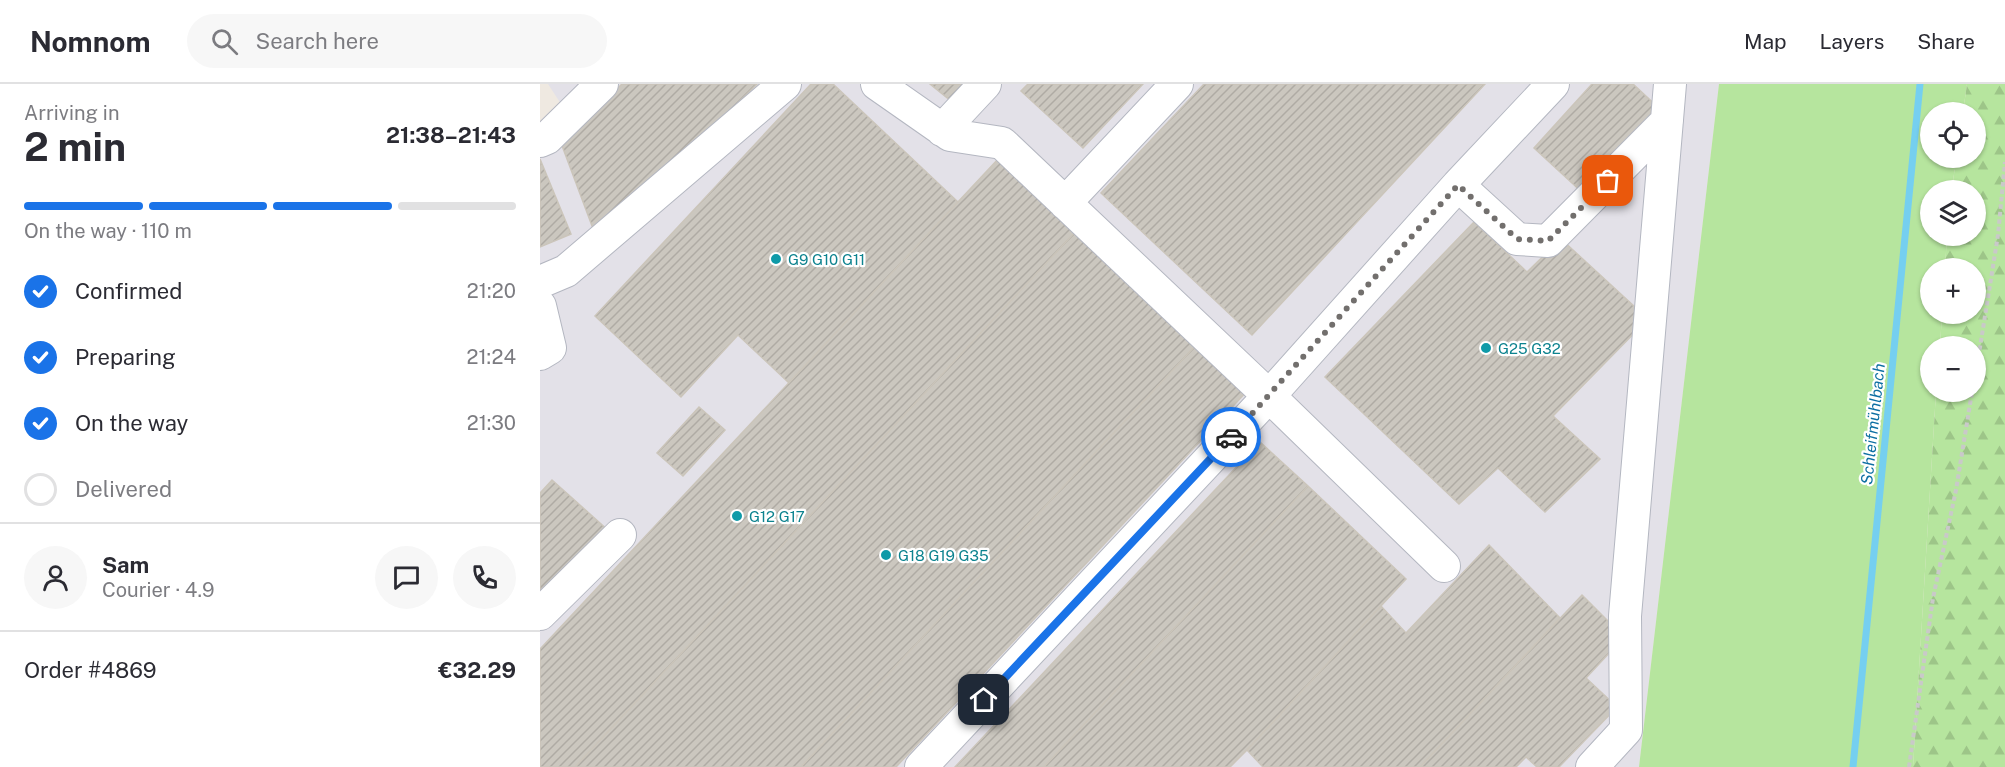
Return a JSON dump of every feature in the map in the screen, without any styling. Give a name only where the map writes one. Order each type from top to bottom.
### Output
[{"type":"lane","points":[[540,141],[546,138],[602,84]]},
{"type":"lane","points":[[540,282],[566,271],[785,84]]},
{"type":"lane","points":[[877,84],[950,135],[1002,143],[1269,396],[1444,566]]},
{"type":"lane","points":[[942,130],[985,84]]},
{"type":"lane","points":[[1065,203],[1178,84]]},
{"type":"lane","points":[[921,767],[1269,396],[1458,185],[1553,84]]},
{"type":"lane","points":[[1593,767],[1626,730],[1624,616],[1670,84]]},
{"type":"lane","points":[[1458,185],[1517,239],[1548,241],[1667,121]]},
{"type":"lane","points":[[540,306],[550,348],[540,354]]},
{"type":"lane","points":[[540,614],[620,535]]},
{"type":"path","points":[[1982,336],[1998,235],[2005,162]]},
{"type":"path","points":[[1909,767],[1932,598],[1956,490],[1970,402]]},
{"type":"shaded area","points":[[548,84],[1719,84],[1639,767],[540,767],[540,122],[561,104]]},
{"type":"green space","points":[[1719,84],[1967,84],[1964,102],[1920,102],[1920,168],[1955,168],[1953,180],[1920,180],[1920,246],[1946,246],[1946,258],[1920,258],[1920,324],[1941,324],[1941,336],[1920,336],[1920,402],[1935,402],[1913,767],[1639,767]]},
{"type":"green space","points":[[1967,84],[2005,84],[2005,767],[1913,767],[1935,402],[1986,402],[1986,336],[1941,336],[1941,324],[1986,324],[1986,258],[1946,258],[1946,246],[1986,246],[1986,180],[1953,180],[1955,168],[1986,168],[1986,102],[1964,102]]},
{"type":"building","points":[[622,84],[757,84],[598,242],[561,143]]},
{"type":"building","name":"G9 G10 G11","points":[[811,84],[833,84],[958,202],[789,383],[738,335],[681,397],[595,316]]},
{"type":"building","points":[[930,84],[967,84],[951,101]]},
{"type":"building","points":[[1028,84],[1143,84],[1083,148],[1021,91]]},
{"type":"building","points":[[1204,84],[1485,84],[1252,335],[1101,193]]},
{"type":"building","points":[[1592,84],[1633,84],[1662,111],[1585,195],[1534,148]]},
{"type":"building","name":"G12 G17","points":[[999,158],[1077,230],[575,767],[540,767],[540,649]]},
{"type":"building","points":[[540,159],[571,234],[540,247]]},
{"type":"building","name":"G25 G32","points":[[1474,222],[1527,272],[1561,239],[1648,319],[1553,416],[1600,459],[1545,512],[1498,468],[1459,504],[1325,377]]},
{"type":"building","name":"G18 G19 G35","points":[[1077,230],[1198,343],[801,767],[575,767]]},
{"type":"building","points":[[1198,343],[1248,390],[896,767],[801,767]]},
{"type":"building","points":[[699,407],[725,430],[683,476],[657,453]]},
{"type":"building","points":[[1260,442],[1308,486],[1044,767],[955,767]]},
{"type":"building","points":[[552,480],[610,532],[540,610],[540,493]]},
{"type":"building","points":[[1308,486],[1406,579],[1247,750],[1230,767],[1044,767]]},
{"type":"building","points":[[1489,545],[1560,618],[1420,767],[1263,767],[1247,750],[1381,606],[1406,633]]},
{"type":"building","points":[[1582,595],[1624,637],[1586,678],[1617,707],[1559,767],[1537,767],[1526,757],[1516,767],[1420,767]]},
{"type":"waterway","name":"Schleifmühlbach","points":[[1853,767],[1920,84]]},
{"type":"way so far","points":[[1231,437],[1458,185],[1517,239],[1548,241],[1608,181]]},
{"type":"place","name":"G9 G10 G11","points":[[776,259]]},
{"type":"place","name":"G25 G32","points":[[1486,348]]},
{"type":"place","name":"G12 G17","points":[[737,516]]},
{"type":"place","name":"G18 G19 G35","points":[[886,555]]},
{"type":"route","points":[[984,700],[1231,437]]}]
